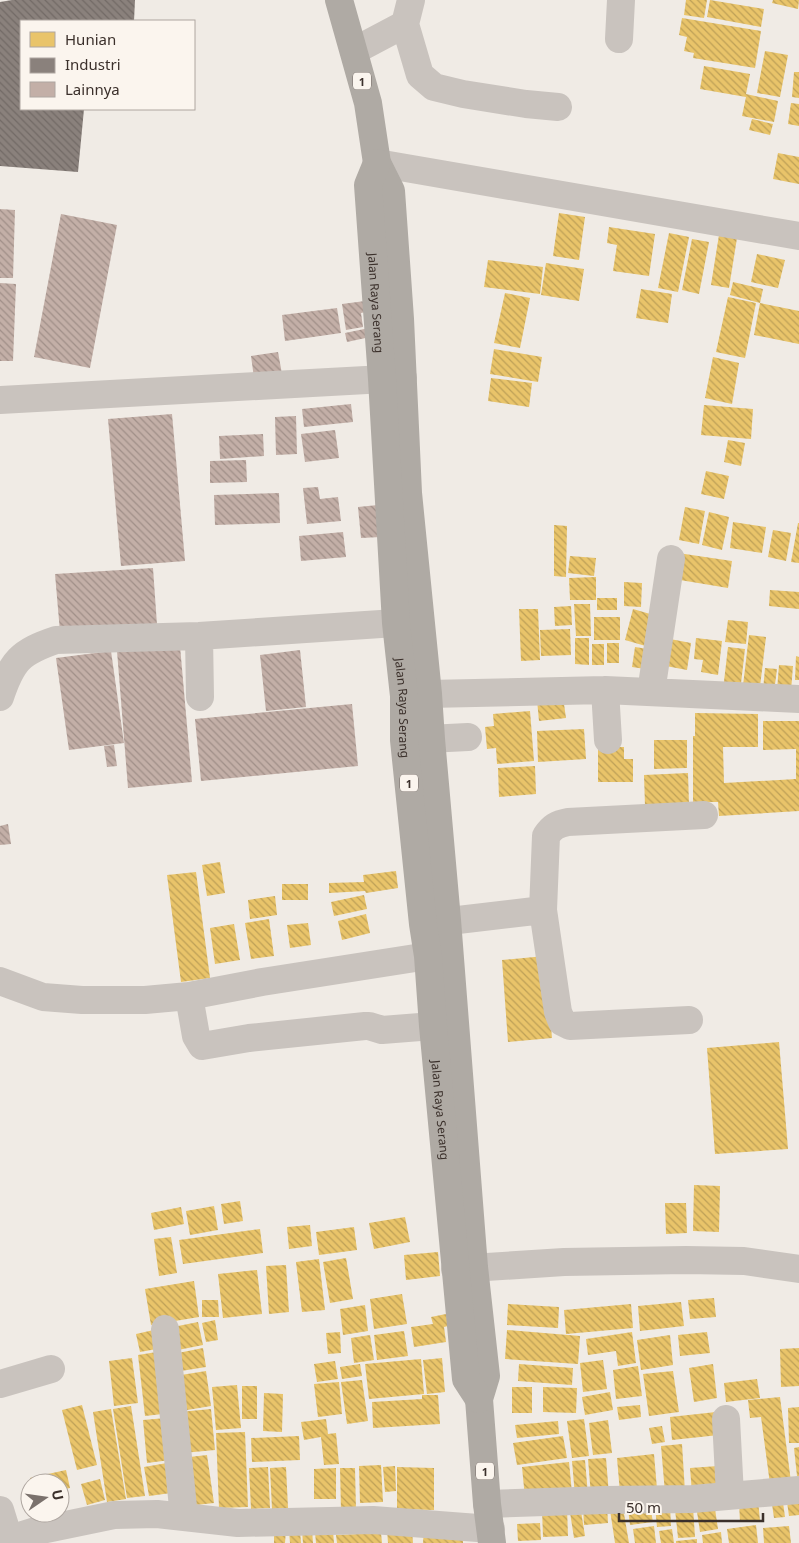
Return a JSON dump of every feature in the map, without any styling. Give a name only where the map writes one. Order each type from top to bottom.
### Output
[{"type":"highway","name":"Jalan Raya Serang","points":[[339,0],[368,103],[377,163],[368,186],[408,493],[418,740],[464,1268],[466,1380],[479,1399],[490,1525]]},
{"type":"highway","name":"Jalan Raya Serang","points":[[392,379],[396,623],[416,695]]},
{"type":"highway","name":"Jalan Raya Serang","points":[[435,922],[428,956],[433,1026],[464,1268]]},
{"type":"street","points":[[619,39],[621,0]]},
{"type":"street","points":[[354,51],[408,12],[420,75],[434,87],[463,94],[558,107]]},
{"type":"street","points":[[377,163],[798,233]]},
{"type":"street","points":[[0,400],[392,379]]},
{"type":"street","points":[[651,692],[671,559]]},
{"type":"street","points":[[0,697],[5,681],[16,661],[34,647],[56,640],[199,636],[396,623]]},
{"type":"street","points":[[199,636],[200,697]]},
{"type":"street","points":[[606,690],[608,740]]},
{"type":"street","points":[[416,695],[606,690],[799,699]]},
{"type":"street","points":[[418,740],[468,737]]},
{"type":"street","points":[[689,1020],[570,1026],[562,1022],[558,1012],[543,910],[546,836],[551,828],[568,822],[704,815]]},
{"type":"street","points":[[435,922],[543,910]]},
{"type":"street","points":[[0,981],[43,996],[82,1000],[145,1000],[189,996],[262,982],[428,956]]},
{"type":"street","points":[[189,996],[196,1036],[202,1046],[249,1038],[364,1026],[382,1030],[433,1026]]},
{"type":"street","points":[[464,1268],[564,1262],[686,1260],[744,1261],[799,1268]]},
{"type":"street","points":[[165,1329],[184,1517]]},
{"type":"street","points":[[0,1384],[51,1369]]},
{"type":"street","points":[[726,1419],[730,1495]]},
{"type":"street","points":[[0,1510],[4,1540],[114,1515],[157,1514],[238,1523],[373,1520],[490,1525],[622,1499],[692,1499],[799,1490]]},
{"type":"building: Hunian","points":[[686,0],[707,0],[704,18],[684,15]]},
{"type":"building: Hunian","points":[[710,0],[764,9],[761,27],[707,17]]},
{"type":"building: Hunian","points":[[773,0],[799,0],[798,9],[772,3]]},
{"type":"building: Hunian","points":[[682,18],[761,31],[755,68],[693,58],[694,53],[684,51],[687,37],[679,35]]},
{"type":"building: Hunian","points":[[765,51],[788,55],[780,97],[757,93]]},
{"type":"building: Hunian","points":[[704,66],[750,74],[746,94],[778,101],[774,122],[742,116],[746,97],[700,89]]},
{"type":"building: Hunian","points":[[794,72],[799,72],[799,98],[792,97]]},
{"type":"building: Hunian","points":[[791,103],[799,104],[799,126],[788,124]]},
{"type":"building: Hunian","points":[[752,119],[773,124],[770,135],[749,130]]},
{"type":"building: Hunian","points":[[778,153],[799,157],[799,184],[773,179]]},
{"type":"building: Hunian","points":[[559,213],[585,217],[579,260],[553,256]]},
{"type":"building: Hunian","points":[[609,227],[655,234],[649,276],[613,271],[617,245],[607,243]]},
{"type":"building: Hunian","points":[[669,233],[689,237],[678,292],[658,288]]},
{"type":"building: Hunian","points":[[719,235],[737,238],[729,288],[711,285]]},
{"type":"building: Hunian","points":[[692,239],[709,242],[699,294],[682,290]]},
{"type":"building: Hunian","points":[[757,254],[785,260],[778,288],[751,282]]},
{"type":"building: Hunian","points":[[488,260],[543,267],[540,294],[484,287]]},
{"type":"building: Hunian","points":[[546,263],[584,269],[579,301],[541,295]]},
{"type":"building: Hunian","points":[[733,282],[763,289],[760,303],[730,295]]},
{"type":"building: Hunian","points":[[641,289],[672,294],[668,323],[636,318]]},
{"type":"building: Hunian","points":[[505,293],[530,298],[520,348],[494,343]]},
{"type":"building: Hunian","points":[[728,297],[756,303],[745,358],[716,352]]},
{"type":"building: Hunian","points":[[760,303],[799,311],[799,344],[754,335]]},
{"type":"building: Hunian","points":[[494,349],[542,357],[538,382],[490,374]]},
{"type":"building: Hunian","points":[[713,357],[739,363],[732,404],[705,398]]},
{"type":"building: Hunian","points":[[491,378],[532,383],[529,407],[488,401]]},
{"type":"building: Hunian","points":[[704,405],[753,409],[751,439],[701,435]]},
{"type":"building: Hunian","points":[[728,440],[745,443],[741,466],[724,462]]},
{"type":"building: Hunian","points":[[706,471],[729,476],[724,499],[701,494]]},
{"type":"building: Hunian","points":[[685,507],[705,511],[699,544],[679,540]]},
{"type":"building: Hunian","points":[[709,512],[729,517],[722,550],[702,545]]},
{"type":"building: Hunian","points":[[733,522],[766,527],[762,553],[730,548]]},
{"type":"building: Hunian","points":[[799,523],[799,563],[791,562]]},
{"type":"building: Hunian","points":[[554,525],[567,526],[566,577],[554,576]]},
{"type":"building: Hunian","points":[[773,530],[791,533],[786,561],[768,557]]},
{"type":"building: Hunian","points":[[678,553],[732,561],[728,588],[674,579]]},
{"type":"building: Hunian","points":[[570,556],[596,558],[594,576],[568,573]]},
{"type":"building: Hunian","points":[[596,577],[596,600],[570,600],[569,578]]},
{"type":"building: Hunian","points":[[624,582],[642,583],[641,607],[624,606]]},
{"type":"building: Hunian","points":[[770,590],[799,592],[799,609],[769,606]]},
{"type":"building: Hunian","points":[[597,598],[617,598],[617,610],[597,610]]},
{"type":"building: Hunian","points":[[574,604],[590,604],[591,636],[576,636]]},
{"type":"building: Hunian","points":[[571,606],[572,625],[555,626],[554,607]]},
{"type":"building: Hunian","points":[[519,609],[538,609],[540,660],[521,661]]},
{"type":"building: Hunian","points":[[633,609],[657,616],[649,647],[625,640]]},
{"type":"building: Hunian","points":[[594,617],[620,617],[620,640],[594,640]]},
{"type":"building: Hunian","points":[[728,620],[748,622],[746,644],[725,642]]},
{"type":"building: Hunian","points":[[570,629],[571,655],[541,656],[540,630]]},
{"type":"building: Hunian","points":[[749,635],[766,637],[759,695],[742,694]]},
{"type":"building: Hunian","points":[[575,638],[589,638],[589,665],[575,664]]},
{"type":"building: Hunian","points":[[696,638],[722,641],[718,675],[701,672],[703,660],[694,659]]},
{"type":"building: Hunian","points":[[670,639],[691,643],[687,670],[666,666]]},
{"type":"building: Hunian","points":[[607,643],[619,643],[619,663],[607,663]]},
{"type":"building: Hunian","points":[[592,644],[604,644],[604,665],[592,665]]},
{"type":"building: Hunian","points":[[635,647],[654,650],[652,670],[632,667]]},
{"type":"building: Hunian","points":[[728,647],[745,649],[740,692],[723,690]]},
{"type":"building: Hunian","points":[[796,656],[799,657],[799,680],[795,680]]},
{"type":"building: Hunian","points":[[779,665],[793,666],[791,691],[777,690]]},
{"type":"building: Hunian","points":[[765,668],[777,669],[774,692],[763,690]]},
{"type":"building: Hunian","points":[[563,697],[566,718],[539,721],[537,700]]},
{"type":"building: Hunian","points":[[530,711],[534,761],[497,764],[496,748],[487,749],[485,727],[494,726],[493,714]]},
{"type":"building: Hunian","points":[[695,713],[758,714],[758,747],[723,747],[724,783],[796,779],[796,749],[763,750],[763,721],[799,721],[799,811],[719,816],[718,802],[693,802]]},
{"type":"building: Hunian","points":[[584,729],[586,759],[538,762],[537,731]]},
{"type":"building: Hunian","points":[[654,740],[687,740],[687,768],[654,769]]},
{"type":"building: Hunian","points":[[598,747],[624,747],[624,759],[633,759],[633,782],[598,782]]},
{"type":"building: Hunian","points":[[535,766],[536,794],[499,797],[498,768]]},
{"type":"building: Hunian","points":[[688,773],[689,804],[645,806],[644,775]]},
{"type":"building: Hunian","points":[[220,862],[225,893],[207,896],[202,865]]},
{"type":"building: Hunian","points":[[396,871],[398,888],[366,893],[365,891],[329,893],[329,883],[364,882],[363,875]]},
{"type":"building: Hunian","points":[[196,872],[210,978],[181,982],[167,875]]},
{"type":"building: Hunian","points":[[282,884],[308,884],[308,900],[282,900]]},
{"type":"building: Hunian","points":[[364,895],[367,909],[334,916],[331,902]]},
{"type":"building: Hunian","points":[[275,896],[277,915],[250,919],[248,900]]},
{"type":"building: Hunian","points":[[366,914],[370,933],[342,940],[338,921]]},
{"type":"building: Hunian","points":[[269,919],[274,956],[251,959],[245,923]]},
{"type":"building: Hunian","points":[[308,923],[311,945],[290,948],[287,925]]},
{"type":"building: Hunian","points":[[234,924],[240,960],[215,964],[210,928]]},
{"type":"building: Hunian","points":[[545,956],[552,1038],[508,1042],[502,960]]},
{"type":"building: Hunian","points":[[779,1042],[788,1149],[715,1154],[707,1048]]},
{"type":"building: Hunian","points":[[694,1185],[720,1186],[719,1232],[693,1231]]},
{"type":"building: Hunian","points":[[240,1201],[243,1221],[224,1224],[221,1204]]},
{"type":"building: Hunian","points":[[665,1203],[686,1203],[687,1233],[666,1234]]},
{"type":"building: Hunian","points":[[214,1206],[218,1230],[190,1235],[186,1211]]},
{"type":"building: Hunian","points":[[181,1207],[184,1224],[154,1230],[151,1213]]},
{"type":"building: Hunian","points":[[405,1217],[410,1242],[374,1249],[369,1223]]},
{"type":"building: Hunian","points":[[310,1225],[312,1246],[289,1249],[287,1227]]},
{"type":"building: Hunian","points":[[354,1227],[357,1250],[319,1255],[316,1232]]},
{"type":"building: Hunian","points":[[260,1229],[263,1253],[183,1264],[179,1240]]},
{"type":"building: Hunian","points":[[171,1237],[177,1273],[159,1276],[154,1239]]},
{"type":"building: Hunian","points":[[438,1252],[440,1276],[406,1280],[404,1255]]},
{"type":"building: Hunian","points":[[346,1258],[353,1299],[330,1303],[323,1262]]},
{"type":"building: Hunian","points":[[319,1259],[325,1310],[302,1312],[296,1262]]},
{"type":"building: Hunian","points":[[286,1265],[289,1312],[269,1314],[266,1266]]},
{"type":"building: Hunian","points":[[257,1270],[262,1314],[223,1318],[218,1274]]},
{"type":"building: Hunian","points":[[194,1281],[199,1317],[151,1325],[145,1289]]},
{"type":"building: Hunian","points":[[402,1294],[407,1324],[374,1329],[370,1299]]},
{"type":"building: Hunian","points":[[714,1298],[716,1317],[690,1319],[688,1300]]},
{"type":"building: Hunian","points":[[202,1300],[218,1300],[219,1317],[202,1317]]},
{"type":"building: Hunian","points":[[681,1302],[684,1326],[640,1331],[638,1306]]},
{"type":"building: Hunian","points":[[508,1304],[559,1307],[558,1328],[507,1325]]},
{"type":"building: Hunian","points":[[631,1304],[633,1328],[566,1334],[564,1310]]},
{"type":"building: Hunian","points":[[365,1305],[368,1331],[343,1335],[340,1309]]},
{"type":"building: Hunian","points":[[446,1314],[448,1326],[444,1327],[446,1342],[414,1347],[411,1327],[433,1324],[431,1317]]},
{"type":"building: Hunian","points":[[215,1320],[218,1340],[206,1342],[202,1323]]},
{"type":"building: Hunian","points":[[198,1322],[203,1345],[178,1350],[173,1327]]},
{"type":"building: Hunian","points":[[158,1329],[162,1348],[140,1352],[136,1334]]},
{"type":"building: Hunian","points":[[507,1330],[580,1336],[578,1364],[505,1359]]},
{"type":"building: Hunian","points":[[404,1331],[408,1356],[377,1360],[374,1335]]},
{"type":"building: Hunian","points":[[340,1332],[341,1353],[328,1354],[326,1333]]},
{"type":"building: Hunian","points":[[632,1332],[636,1363],[618,1366],[616,1351],[588,1355],[586,1339]]},
{"type":"building: Hunian","points":[[707,1332],[710,1353],[680,1356],[678,1335]]},
{"type":"building: Hunian","points":[[370,1335],[374,1360],[354,1363],[351,1338]]},
{"type":"building: Hunian","points":[[670,1335],[673,1365],[641,1370],[637,1340]]},
{"type":"building: Hunian","points":[[203,1348],[206,1367],[181,1371],[178,1353]]},
{"type":"building: Hunian","points":[[799,1348],[799,1386],[781,1387],[780,1349]]},
{"type":"building: Hunian","points":[[163,1351],[171,1413],[145,1416],[138,1355]]},
{"type":"building: Hunian","points":[[132,1358],[138,1403],[114,1406],[109,1361]]},
{"type":"building: Hunian","points":[[442,1358],[445,1392],[427,1394],[423,1360]]},
{"type":"building: Hunian","points":[[421,1359],[424,1394],[369,1399],[365,1364]]},
{"type":"building: Hunian","points":[[603,1360],[607,1389],[583,1392],[580,1363]]},
{"type":"building: Hunian","points":[[335,1361],[338,1379],[317,1382],[314,1364]]},
{"type":"building: Hunian","points":[[360,1364],[362,1376],[342,1379],[340,1367]]},
{"type":"building: Hunian","points":[[519,1364],[573,1368],[572,1385],[518,1381]]},
{"type":"building: Hunian","points":[[713,1364],[717,1398],[694,1402],[689,1368]]},
{"type":"building: Hunian","points":[[638,1366],[642,1396],[616,1399],[613,1370]]},
{"type":"building: Hunian","points":[[206,1371],[211,1406],[187,1410],[181,1375]]},
{"type":"building: Hunian","points":[[673,1371],[679,1412],[649,1416],[643,1374]]},
{"type":"building: Hunian","points":[[757,1379],[760,1398],[726,1402],[724,1383]]},
{"type":"building: Hunian","points":[[362,1380],[368,1421],[347,1424],[341,1382]]},
{"type":"building: Hunian","points":[[339,1382],[342,1414],[318,1417],[314,1384]]},
{"type":"building: Hunian","points":[[237,1385],[241,1428],[216,1430],[212,1387]]},
{"type":"building: Hunian","points":[[242,1386],[257,1386],[257,1419],[242,1419]]},
{"type":"building: Hunian","points":[[512,1387],[532,1387],[532,1413],[512,1413]]},
{"type":"building: Hunian","points":[[543,1387],[577,1388],[576,1413],[543,1412]]},
{"type":"building: Hunian","points":[[610,1392],[613,1410],[585,1415],[582,1397]]},
{"type":"building: Hunian","points":[[264,1393],[283,1394],[282,1432],[263,1431]]},
{"type":"building: Hunian","points":[[422,1395],[438,1395],[440,1424],[373,1428],[372,1402],[422,1399]]},
{"type":"building: Hunian","points":[[780,1397],[791,1482],[770,1484],[761,1417],[750,1418],[748,1400]]},
{"type":"building: Hunian","points":[[82,1405],[97,1465],[77,1470],[62,1410]]},
{"type":"building: Hunian","points":[[640,1405],[641,1417],[619,1420],[617,1407]]},
{"type":"building: Hunian","points":[[131,1406],[145,1496],[127,1498],[113,1409]]},
{"type":"building: Hunian","points":[[799,1407],[799,1443],[789,1443],[788,1408]]},
{"type":"building: Hunian","points":[[111,1409],[126,1499],[107,1502],[93,1412]]},
{"type":"building: Hunian","points":[[211,1409],[215,1450],[183,1453],[180,1412]]},
{"type":"building: Hunian","points":[[716,1412],[719,1435],[672,1440],[670,1417]]},
{"type":"building: Hunian","points":[[166,1418],[170,1460],[147,1463],[143,1420]]},
{"type":"building: Hunian","points":[[326,1419],[328,1434],[336,1433],[339,1464],[324,1465],[321,1437],[304,1440],[301,1422]]},
{"type":"building: Hunian","points":[[584,1419],[589,1456],[572,1458],[567,1421]]},
{"type":"building: Hunian","points":[[608,1420],[612,1453],[593,1455],[589,1423]]},
{"type":"building: Hunian","points":[[558,1421],[559,1434],[517,1438],[515,1425]]},
{"type":"building: Hunian","points":[[662,1426],[665,1442],[652,1444],[649,1428]]},
{"type":"building: Hunian","points":[[245,1432],[248,1507],[219,1508],[216,1433]]},
{"type":"building: Hunian","points":[[299,1436],[300,1460],[252,1462],[251,1438]]},
{"type":"building: Hunian","points":[[563,1436],[567,1458],[517,1465],[513,1443]]},
{"type":"building: Hunian","points":[[682,1444],[685,1492],[665,1493],[661,1446]]},
{"type":"building: Hunian","points":[[799,1447],[799,1476],[797,1476],[794,1448]]},
{"type":"building: Hunian","points":[[654,1454],[657,1489],[620,1493],[617,1458]]},
{"type":"building: Hunian","points":[[207,1455],[214,1503],[187,1506],[181,1458]]},
{"type":"building: Hunian","points":[[606,1458],[609,1495],[591,1496],[588,1459]]},
{"type":"building: Hunian","points":[[585,1460],[588,1495],[575,1496],[572,1461]]},
{"type":"building: Hunian","points":[[569,1462],[572,1493],[525,1498],[522,1467]]},
{"type":"building: Hunian","points":[[167,1463],[171,1493],[149,1496],[144,1467]]},
{"type":"building: Hunian","points":[[381,1465],[383,1502],[360,1503],[359,1466]]},
{"type":"building: Hunian","points":[[395,1466],[396,1491],[385,1492],[383,1467]]},
{"type":"building: Hunian","points":[[718,1466],[721,1491],[692,1493],[690,1468]]},
{"type":"building: Hunian","points":[[268,1467],[270,1508],[251,1509],[249,1468]]},
{"type":"building: Hunian","points":[[286,1467],[288,1508],[272,1509],[270,1468]]},
{"type":"building: Hunian","points":[[397,1467],[434,1468],[434,1510],[397,1509]]},
{"type":"building: Hunian","points":[[336,1468],[336,1499],[314,1499],[314,1469]]},
{"type":"building: Hunian","points":[[340,1468],[355,1468],[356,1510],[341,1510]]},
{"type":"building: Hunian","points":[[66,1470],[67,1473],[52,1473]]},
{"type":"building: Hunian","points":[[100,1479],[105,1500],[87,1505],[81,1484]]},
{"type":"building: Hunian","points":[[799,1493],[799,1515],[789,1516],[786,1495]]},
{"type":"building: Hunian","points":[[782,1495],[785,1517],[774,1518],[771,1497]]},
{"type":"building: Hunian","points":[[758,1500],[760,1521],[740,1522],[739,1502]]},
{"type":"building: Hunian","points":[[714,1502],[718,1529],[700,1532],[696,1505]]},
{"type":"building: Hunian","points":[[580,1505],[585,1536],[574,1538],[569,1506]]},
{"type":"building: Hunian","points":[[670,1505],[671,1526],[657,1527],[655,1506]]},
{"type":"building: Hunian","points":[[607,1506],[608,1523],[584,1525],[583,1507]]},
{"type":"building: Hunian","points":[[650,1506],[653,1522],[630,1525],[628,1509]]},
{"type":"building: Hunian","points":[[693,1507],[695,1537],[678,1538],[675,1509]]},
{"type":"building: Hunian","points":[[567,1508],[568,1536],[543,1537],[542,1509]]},
{"type":"building: Hunian","points":[[623,1508],[629,1543],[615,1543],[610,1510]]},
{"type":"building: Hunian","points":[[540,1523],[541,1540],[518,1541],[517,1524]]},
{"type":"building: Hunian","points":[[756,1525],[758,1543],[729,1543],[727,1529]]},
{"type":"building: Hunian","points":[[654,1526],[656,1543],[635,1543],[633,1529]]},
{"type":"building: Hunian","points":[[789,1526],[791,1543],[764,1543],[763,1528]]},
{"type":"building: Hunian","points":[[424,1529],[463,1531],[463,1543],[423,1543]]},
{"type":"building: Hunian","points":[[672,1529],[674,1543],[661,1543],[659,1531]]},
{"type":"building: Hunian","points":[[274,1530],[286,1530],[285,1543],[274,1543]]},
{"type":"building: Hunian","points":[[312,1530],[313,1543],[303,1543],[302,1531]]},
{"type":"building: Hunian","points":[[387,1530],[412,1530],[413,1543],[388,1543]]},
{"type":"building: Hunian","points":[[289,1531],[300,1531],[301,1543],[290,1543]]},
{"type":"building: Hunian","points":[[333,1531],[334,1543],[316,1543],[315,1532]]},
{"type":"building: Hunian","points":[[721,1532],[722,1543],[703,1543],[702,1535]]},
{"type":"building: Hunian","points":[[381,1533],[382,1543],[337,1543],[336,1535]]},
{"type":"building: Hunian","points":[[697,1539],[697,1543],[676,1543],[676,1541]]},
{"type":"building: Industri","points":[[12,0],[135,0],[134,20],[20,20],[20,110],[84,110],[78,172],[0,166],[0,2]]},
{"type":"building: Lainnya","points":[[0,209],[15,210],[13,278],[0,278]]},
{"type":"building: Lainnya","points":[[61,214],[117,225],[90,368],[34,357]]},
{"type":"building: Lainnya","points":[[0,283],[16,284],[13,361],[0,361]]},
{"type":"building: Lainnya","points":[[365,301],[366,312],[361,313],[363,327],[346,330],[342,304]]},
{"type":"building: Lainnya","points":[[337,308],[341,333],[285,341],[282,315]]},
{"type":"building: Lainnya","points":[[369,328],[370,337],[347,342],[345,333]]},
{"type":"building: Lainnya","points":[[278,352],[282,374],[254,378],[251,356]]},
{"type":"building: Lainnya","points":[[351,404],[353,422],[304,427],[302,409]]},
{"type":"building: Lainnya","points":[[172,414],[185,561],[121,566],[108,419]]},
{"type":"building: Lainnya","points":[[296,416],[297,454],[276,455],[275,417]]},
{"type":"building: Lainnya","points":[[335,430],[339,458],[305,462],[301,434]]},
{"type":"building: Lainnya","points":[[263,434],[264,456],[220,459],[219,436]]},
{"type":"building: Lainnya","points":[[246,460],[247,482],[210,483],[210,461]]},
{"type":"building: Lainnya","points":[[318,487],[320,499],[338,497],[341,521],[307,524],[303,488]]},
{"type":"building: Lainnya","points":[[279,493],[280,523],[215,525],[214,495]]},
{"type":"building: Lainnya","points":[[378,505],[381,537],[361,538],[358,507]]},
{"type":"building: Lainnya","points":[[343,532],[346,557],[301,561],[299,536]]},
{"type":"building: Lainnya","points":[[153,568],[157,625],[60,632],[55,574]]},
{"type":"building: Lainnya","points":[[180,646],[192,782],[128,788],[117,651]]},
{"type":"building: Lainnya","points":[[300,650],[306,707],[266,711],[260,655]]},
{"type":"building: Lainnya","points":[[111,651],[124,743],[69,750],[56,658]]},
{"type":"building: Lainnya","points":[[352,704],[358,766],[201,781],[195,719]]},
{"type":"building: Lainnya","points":[[114,745],[117,766],[107,767],[104,746]]},
{"type":"building: Lainnya","points":[[8,824],[11,844],[0,845],[0,826]]}]
